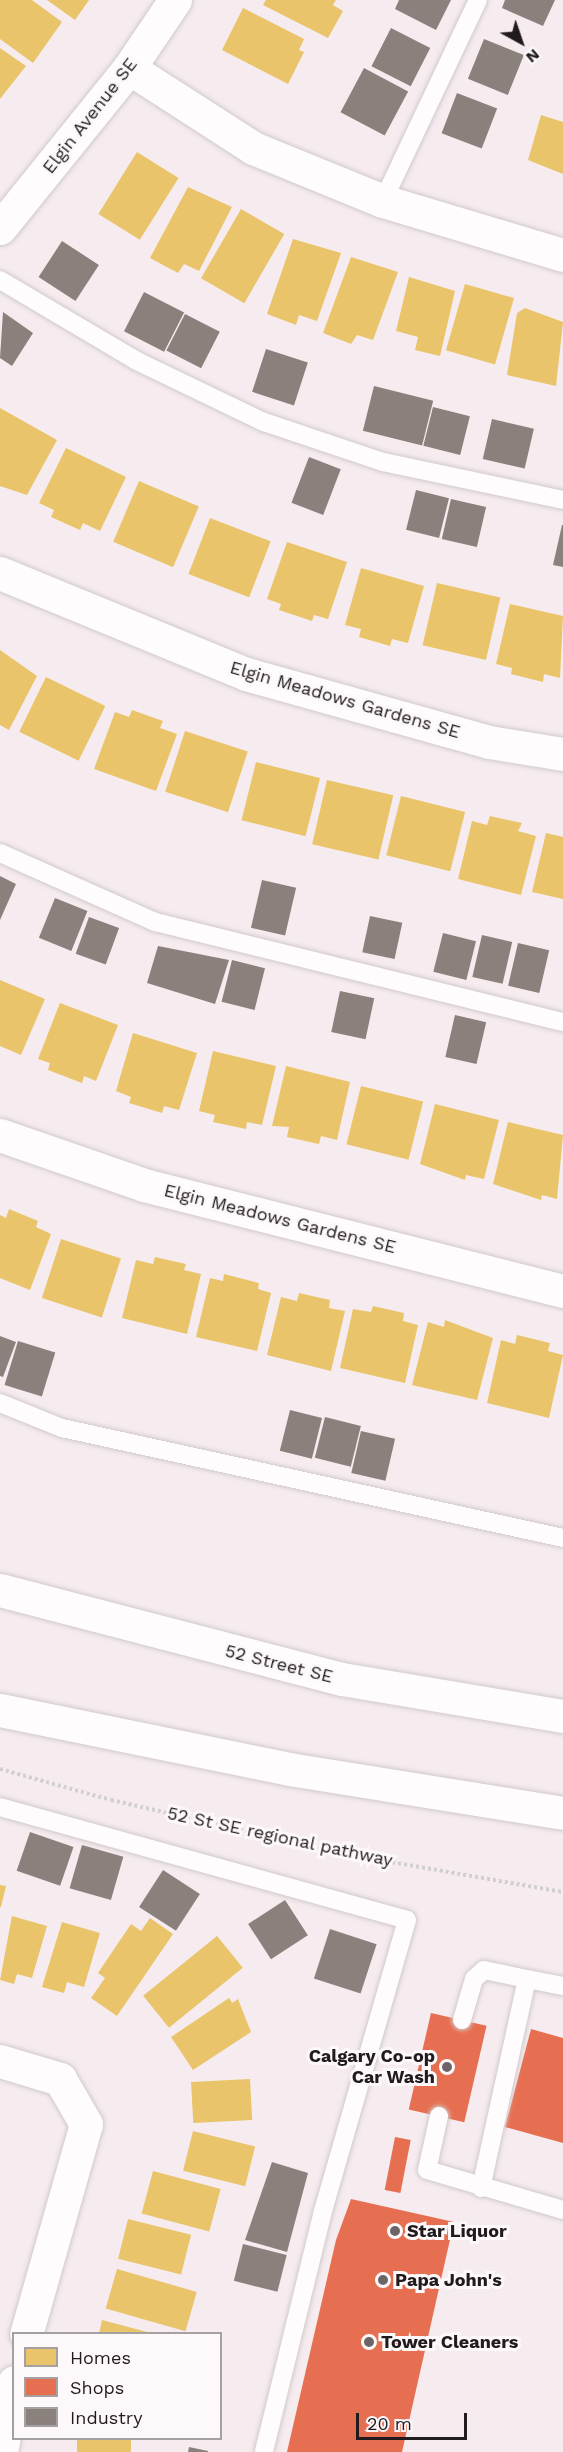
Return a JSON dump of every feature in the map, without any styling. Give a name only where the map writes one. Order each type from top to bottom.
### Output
[{"type":"street","name":"Elgin Avenue SE","points":[[0,228],[129,68],[175,0]]},
{"type":"street","points":[[129,68],[253,148],[383,201],[563,255]]},
{"type":"street","name":"Elgin Meadows Gardens SE","points":[[0,573],[246,674],[489,742],[563,754]]},
{"type":"street","name":"Elgin Meadows Gardens SE","points":[[0,1135],[144,1185],[563,1291]]},
{"type":"street","name":"52 Street SE","points":[[0,1590],[342,1679],[563,1716]]},
{"type":"street","points":[[0,1710],[289,1769],[556,1814]]},
{"type":"street","points":[[0,2061],[60,2079],[86,2124],[27,2332]]},
{"type":"street","points":[[1,2452],[12,2393]]},
{"type":"lane","points":[[383,201],[478,0]]},
{"type":"lane","points":[[0,280],[137,361],[264,422],[383,462],[563,500]]},
{"type":"lane","points":[[0,853],[155,922],[563,1022]]},
{"type":"lane","points":[[0,1403],[62,1428],[563,1538]]},
{"type":"lane","points":[[0,1807],[407,1920],[323,2211],[264,2452]]},
{"type":"lane","points":[[462,2020],[474,1979],[484,1970],[563,1986]]},
{"type":"lane","points":[[481,2188],[527,1979]]},
{"type":"lane","points":[[439,2116],[427,2170],[481,2188],[563,2210]]},
{"type":"path","name":"52 St SE regional pathway","points":[[0,1768],[111,1800],[351,1855],[563,1892]]},
{"type":"building: Homes","points":[[0,0],[32,0],[62,22],[33,63],[0,39]]},
{"type":"building: Homes","points":[[47,0],[89,0],[75,20]]},
{"type":"building: Homes","points":[[266,0],[336,0],[333,5],[343,11],[328,38],[263,5]]},
{"type":"building: Homes","points":[[243,8],[304,39],[299,50],[304,52],[288,84],[222,50]]},
{"type":"building: Homes","points":[[0,48],[26,66],[0,99]]},
{"type":"building: Homes","points":[[541,115],[563,122],[563,174],[528,160]]},
{"type":"building: Homes","points":[[137,152],[179,178],[140,240],[98,214]]},
{"type":"building: Homes","points":[[188,187],[232,207],[199,271],[184,264],[178,273],[150,258]]},
{"type":"building: Homes","points":[[241,209],[284,234],[244,303],[201,278]]},
{"type":"building: Homes","points":[[293,239],[341,253],[317,321],[299,315],[296,325],[267,314]]},
{"type":"building: Homes","points":[[351,257],[398,272],[373,340],[357,335],[351,344],[323,333]]},
{"type":"building: Homes","points":[[409,277],[455,291],[440,356],[415,350],[418,337],[396,331]]},
{"type":"building: Homes","points":[[465,284],[514,298],[495,364],[446,350]]},
{"type":"building: Homes","points":[[525,308],[563,322],[556,386],[507,375],[517,313]]},
{"type":"building: Homes","points":[[0,408],[57,440],[27,495],[0,486]]},
{"type":"building: Homes","points":[[66,448],[126,477],[100,531],[83,523],[80,530],[51,517],[54,510],[39,503]]},
{"type":"building: Homes","points":[[139,481],[199,506],[173,567],[113,542]]},
{"type":"building: Homes","points":[[210,518],[271,541],[249,597],[188,574]]},
{"type":"building: Homes","points":[[287,542],[347,562],[328,619],[314,615],[312,621],[279,610],[281,604],[267,599]]},
{"type":"building: Homes","points":[[361,568],[424,586],[408,643],[392,639],[390,646],[359,637],[361,629],[345,625]]},
{"type":"building: Homes","points":[[437,583],[500,598],[486,660],[423,645]]},
{"type":"building: Homes","points":[[510,604],[563,616],[560,678],[544,674],[543,682],[511,674],[512,668],[496,664]]},
{"type":"building: Homes","points":[[0,650],[37,676],[9,730],[0,725]]},
{"type":"building: Homes","points":[[46,677],[105,706],[79,761],[19,732]]},
{"type":"building: Homes","points":[[132,710],[163,721],[160,728],[177,734],[156,791],[94,769],[115,712],[129,717]]},
{"type":"building: Homes","points":[[185,731],[248,751],[228,812],[165,792]]},
{"type":"building: Homes","points":[[256,762],[320,778],[306,836],[241,820]]},
{"type":"building: Homes","points":[[327,780],[393,795],[378,860],[312,844]]},
{"type":"building: Homes","points":[[401,796],[465,812],[450,871],[386,855]]},
{"type":"building: Homes","points":[[490,816],[522,823],[518,831],[536,836],[521,895],[458,879],[472,821],[487,825]]},
{"type":"building: Homes","points":[[546,833],[563,837],[563,899],[532,892]]},
{"type":"building: Homes","points":[[0,980],[45,999],[21,1055],[0,1046]]},
{"type":"building: Homes","points":[[60,1003],[118,1025],[96,1081],[84,1076],[82,1083],[48,1070],[50,1063],[38,1059]]},
{"type":"building: Homes","points":[[133,1033],[197,1053],[179,1110],[164,1106],[162,1113],[129,1103],[131,1097],[116,1091]]},
{"type":"building: Homes","points":[[213,1051],[276,1066],[262,1125],[247,1122],[246,1129],[213,1122],[215,1115],[199,1111]]},
{"type":"building: Homes","points":[[286,1066],[350,1082],[337,1140],[321,1136],[319,1144],[287,1137],[289,1127],[272,1126]]},
{"type":"building: Homes","points":[[361,1086],[423,1101],[409,1160],[346,1144]]},
{"type":"building: Homes","points":[[435,1104],[499,1120],[484,1179],[466,1175],[465,1180],[420,1164]]},
{"type":"building: Homes","points":[[508,1122],[563,1135],[557,1199],[542,1195],[541,1200],[493,1184]]},
{"type":"building: Homes","points":[[9,1209],[38,1221],[36,1227],[51,1234],[30,1290],[0,1278],[0,1215],[6,1218]]},
{"type":"building: Homes","points":[[61,1239],[121,1258],[102,1317],[42,1298]]},
{"type":"building: Homes","points":[[155,1257],[186,1264],[184,1270],[201,1274],[187,1334],[122,1318],[136,1260],[153,1264]]},
{"type":"building: Homes","points":[[224,1274],[259,1283],[258,1289],[271,1293],[257,1351],[196,1337],[210,1278],[223,1281]]},
{"type":"building: Homes","points":[[299,1293],[330,1300],[329,1308],[345,1311],[331,1371],[267,1355],[281,1297],[297,1301]]},
{"type":"building: Homes","points":[[373,1306],[404,1313],[403,1321],[418,1325],[405,1383],[340,1368],[353,1309],[371,1312]]},
{"type":"building: Homes","points":[[445,1320],[493,1338],[477,1400],[412,1385],[428,1322],[444,1327]]},
{"type":"building: Homes","points":[[517,1335],[550,1343],[548,1351],[563,1355],[549,1418],[487,1403],[501,1340],[515,1344]]},
{"type":"building: Homes","points":[[0,1885],[6,1886],[1,1907],[0,1907]]},
{"type":"building: Homes","points":[[12,1916],[47,1926],[32,1978],[17,1974],[14,1984],[0,1980]]},
{"type":"building: Homes","points":[[150,1918],[173,1934],[117,2016],[91,1998],[105,1978],[98,1973],[131,1924],[141,1931]]},
{"type":"building: Homes","points":[[62,1922],[100,1933],[84,1987],[67,1982],[64,1993],[42,1987]]},
{"type":"building: Homes","points":[[217,1936],[243,1968],[169,2028],[143,1996]]},
{"type":"building: Homes","points":[[229,1998],[232,2003],[238,1999],[251,2032],[193,2070],[171,2037]]},
{"type":"building: Homes","points":[[250,2079],[252,2120],[193,2123],[191,2082]]},
{"type":"building: Homes","points":[[193,2131],[255,2146],[245,2186],[183,2171]]},
{"type":"building: Homes","points":[[153,2171],[221,2189],[209,2232],[142,2214]]},
{"type":"building: Homes","points":[[128,2219],[191,2235],[181,2275],[118,2259]]},
{"type":"building: Homes","points":[[117,2269],[197,2292],[185,2331],[106,2308]]},
{"type":"building: Homes","points":[[102,2320],[147,2332],[99,2332]]},
{"type":"building: Homes","points":[[77,2440],[131,2440],[131,2452],[77,2452]]},
{"type":"building: Shops","name":"Calgary Co-op Car Wash","points":[[431,2013],[487,2026],[464,2122],[409,2109]]},
{"type":"building: Shops","points":[[531,2029],[563,2038],[563,2143],[505,2127]]},
{"type":"building: Shops","points":[[395,2137],[411,2140],[400,2193],[385,2190]]},
{"type":"building: Shops","points":[[351,2199],[454,2222],[402,2452],[287,2452],[336,2240]]},
{"type":"building: Industry","points":[[399,0],[451,0],[436,30],[395,9]]},
{"type":"building: Industry","points":[[505,0],[555,0],[543,26],[502,8]]},
{"type":"building: Industry","points":[[391,28],[430,48],[411,86],[371,66]]},
{"type":"building: Industry","points":[[484,39],[524,55],[508,95],[468,79]]},
{"type":"building: Industry","points":[[364,68],[408,91],[385,136],[341,112]]},
{"type":"building: Industry","points":[[457,93],[497,108],[482,149],[442,133]]},
{"type":"building: Industry","points":[[62,241],[99,265],[75,301],[39,277]]},
{"type":"building: Industry","points":[[144,292],[184,312],[164,352],[124,331]]},
{"type":"building: Industry","points":[[3,312],[33,333],[12,366],[0,358]]},
{"type":"building: Industry","points":[[185,314],[220,332],[201,368],[166,351]]},
{"type":"building: Industry","points":[[266,349],[308,363],[294,405],[252,392]]},
{"type":"building: Industry","points":[[374,386],[433,401],[422,445],[363,431]]},
{"type":"building: Industry","points":[[433,407],[470,416],[460,455],[423,446]]},
{"type":"building: Industry","points":[[492,419],[534,429],[525,469],[483,459]]},
{"type":"building: Industry","points":[[309,457],[341,469],[323,515],[291,503]]},
{"type":"building: Industry","points":[[416,490],[449,498],[439,538],[406,530]]},
{"type":"building: Industry","points":[[451,499],[486,507],[477,547],[442,539]]},
{"type":"building: Industry","points":[[563,525],[563,567],[553,565]]},
{"type":"building: Industry","points":[[0,876],[16,884],[0,920]]},
{"type":"building: Industry","points":[[262,880],[296,888],[285,936],[251,928]]},
{"type":"building: Industry","points":[[55,898],[87,911],[71,951],[39,938]]},
{"type":"building: Industry","points":[[370,916],[402,923],[395,959],[362,952]]},
{"type":"building: Industry","points":[[89,917],[119,928],[106,965],[76,954]]},
{"type":"building: Industry","points":[[443,933],[476,941],[466,980],[433,972]]},
{"type":"building: Industry","points":[[482,935],[512,942],[503,984],[472,977]]},
{"type":"building: Industry","points":[[518,943],[549,950],[539,993],[508,986]]},
{"type":"building: Industry","points":[[158,946],[229,960],[215,1004],[147,983]]},
{"type":"building: Industry","points":[[232,960],[265,968],[255,1010],[222,1002]]},
{"type":"building: Industry","points":[[340,991],[374,998],[366,1039],[331,1032]]},
{"type":"building: Industry","points":[[455,1015],[486,1022],[477,1064],[445,1057]]},
{"type":"building: Industry","points":[[0,1336],[16,1342],[3,1377],[0,1376]]},
{"type":"building: Industry","points":[[18,1341],[55,1352],[42,1396],[5,1385]]},
{"type":"building: Industry","points":[[290,1410],[322,1418],[312,1459],[280,1451]]},
{"type":"building: Industry","points":[[325,1417],[361,1426],[351,1467],[315,1458]]},
{"type":"building: Industry","points":[[361,1431],[395,1439],[385,1481],[351,1473]]},
{"type":"building: Industry","points":[[30,1832],[73,1847],[60,1886],[17,1871]]},
{"type":"building: Industry","points":[[82,1845],[123,1857],[111,1900],[70,1888]]},
{"type":"building: Industry","points":[[163,1870],[200,1894],[176,1931],[139,1907]]},
{"type":"building: Industry","points":[[285,1900],[308,1935],[271,1959],[248,1924]]},
{"type":"building: Industry","points":[[330,1929],[377,1944],[361,1994],[314,1978]]},
{"type":"building: Industry","points":[[272,2162],[308,2173],[287,2252],[245,2240]]},
{"type":"building: Industry","points":[[243,2244],[287,2255],[277,2292],[234,2281]]},
{"type":"building: Industry","points":[[189,2447],[208,2451],[208,2452],[188,2452]]},
{"type":"place","name":"Calgary Co-op Car Wash","points":[[447,2067]]},
{"type":"place","name":"Star Liquor","points":[[395,2231]]},
{"type":"place","name":"Papa John's","points":[[383,2280]]},
{"type":"place","name":"Tower Cleaners","points":[[369,2342]]}]
